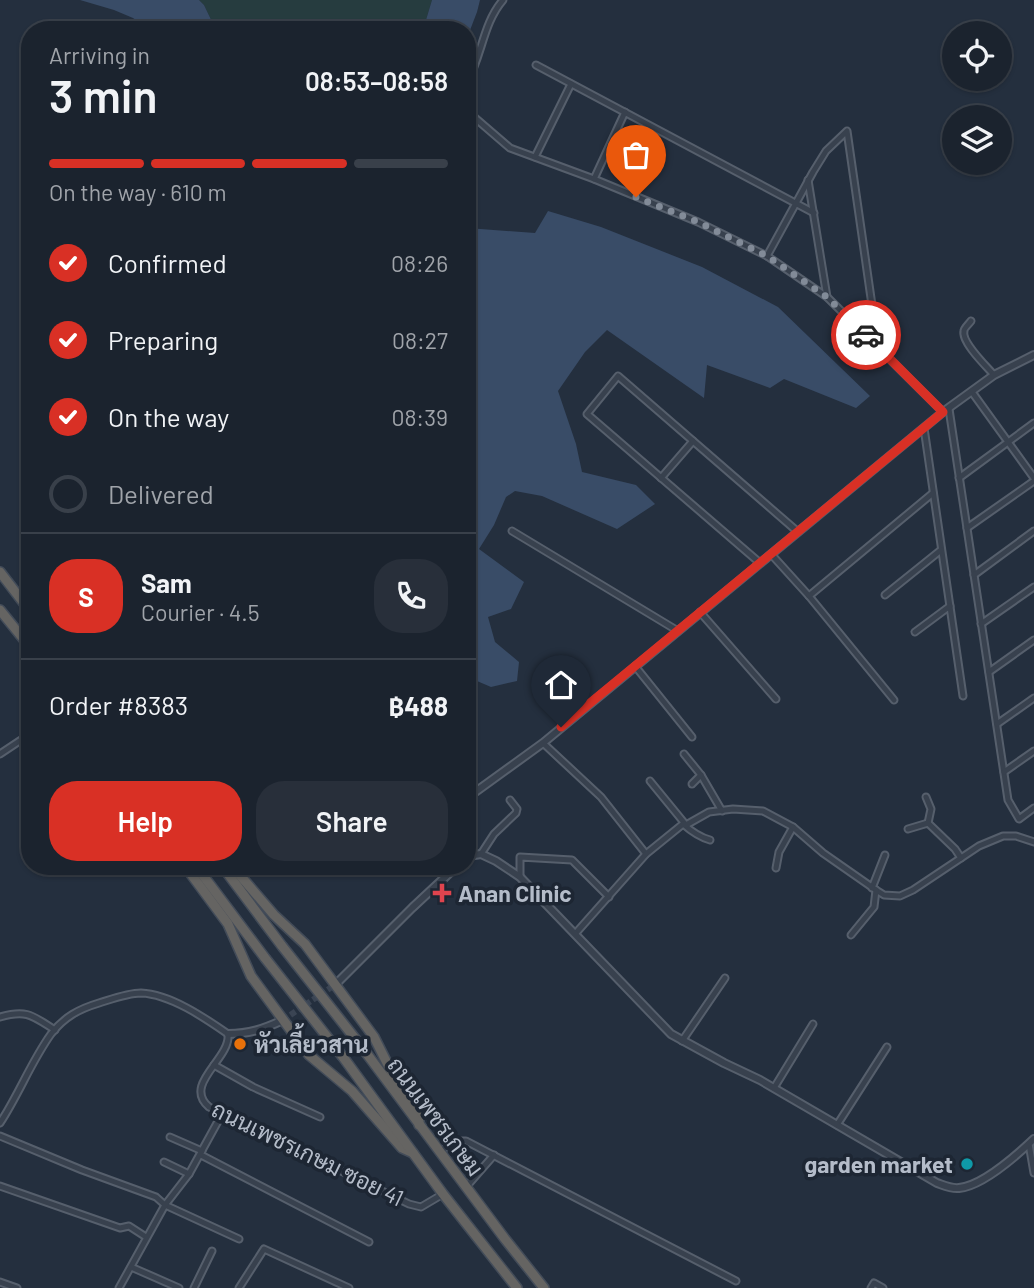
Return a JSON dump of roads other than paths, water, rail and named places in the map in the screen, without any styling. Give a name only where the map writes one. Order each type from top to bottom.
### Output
[{"type":"highway","points":[[0,572],[21,599]]},
{"type":"highway","points":[[0,610],[21,636]]},
{"type":"highway","points":[[192,875],[228,924],[251,976],[309,1055],[352,1091],[402,1148],[413,1153]]},
{"type":"highway","name":"ถนนเพชรเกษม","points":[[203,875],[517,1288]]},
{"type":"highway","name":"ถนนเพชรเกษม","points":[[229,875],[544,1288]]},
{"type":"highway","points":[[240,875],[274,915],[305,944],[337,984],[374,1037],[393,1075],[419,1113],[419,1125]]},
{"type":"street","points":[[476,59],[496,8],[503,0]]},
{"type":"street","points":[[536,65],[814,213]]},
{"type":"street","points":[[535,157],[571,84]]},
{"type":"street","points":[[594,179],[625,112]]},
{"type":"street","points":[[476,119],[510,148],[698,222],[767,256],[827,297],[946,411],[967,528],[1008,800],[1019,819],[1034,808]]},
{"type":"street","points":[[767,256],[826,151],[847,131],[877,347]]},
{"type":"street","points":[[808,180],[827,297]]},
{"type":"street","points":[[971,321],[963,332],[966,341],[994,375]]},
{"type":"street","points":[[476,791],[543,743],[923,428],[994,375],[1034,355]]},
{"type":"street","points":[[760,562],[587,414],[618,376],[798,532]]},
{"type":"street","points":[[967,528],[1034,479],[972,392]]},
{"type":"street","points":[[959,478],[1034,423]]},
{"type":"street","points":[[923,428],[963,696]]},
{"type":"street","points":[[661,478],[693,441]]},
{"type":"street","points":[[808,596],[933,493]]},
{"type":"street","points":[[512,531],[678,631]]},
{"type":"street","points":[[974,575],[1034,531]]},
{"type":"street","points":[[885,595],[942,550]]},
{"type":"street","points":[[771,554],[894,700]]},
{"type":"street","points":[[981,624],[1034,587]]},
{"type":"street","points":[[915,632],[950,606]]},
{"type":"street","points":[[700,612],[776,699]]},
{"type":"street","points":[[989,672],[1034,640]]},
{"type":"street","points":[[635,666],[692,737]]},
{"type":"street","points":[[997,724],[1034,698]]},
{"type":"street","points":[[0,754],[21,740]]},
{"type":"street","points":[[543,743],[601,797],[646,854]]},
{"type":"street","points":[[1004,772],[1034,751]]},
{"type":"street","points":[[684,754],[701,775],[722,811]]},
{"type":"street","points":[[692,784],[701,775]]},
{"type":"street","points":[[650,781],[684,825],[702,838],[710,840]]},
{"type":"street","points":[[926,797],[931,809],[928,823]]},
{"type":"street","points":[[481,854],[494,834],[516,813],[517,809],[510,800]]},
{"type":"street","points":[[575,934],[646,854],[684,825],[709,812],[733,809],[764,811],[793,827],[823,853],[884,895],[900,896],[913,890],[979,846],[1003,836],[1016,836],[1034,842]]},
{"type":"street","points":[[908,829],[928,823]]},
{"type":"street","points":[[928,823],[961,858]]},
{"type":"street","points":[[776,868],[779,852],[793,827]]},
{"type":"street","points":[[476,854],[496,861],[520,877],[671,1034],[774,1088],[937,1183],[958,1188],[969,1186],[1002,1168],[1031,1142]]},
{"type":"street","points":[[851,935],[874,907],[874,889],[885,855]]},
{"type":"street","points":[[520,877],[520,857],[572,860],[609,897]]},
{"type":"street","points":[[337,984],[447,875]]},
{"type":"street","points":[[682,1041],[725,978]]},
{"type":"street","points":[[0,1123],[55,1030],[65,1018],[80,1009],[140,993],[171,1000],[228,1034],[259,1031],[283,1020]]},
{"type":"street","points":[[0,1017],[16,1012],[35,1017],[55,1030]]},
{"type":"street","points":[[774,1088],[813,1024]]},
{"type":"street","name":"ถนนเพชรเกษม ซอย 41","points":[[228,1034],[229,1039],[200,1091],[209,1108],[409,1204],[421,1207],[443,1194]]},
{"type":"street","points":[[837,1125],[887,1047]]},
{"type":"street","points":[[214,1065],[253,1087],[320,1116]]},
{"type":"street","points":[[119,1288],[146,1237],[202,1153],[222,1114]]},
{"type":"street","points":[[0,1136],[156,1197],[165,1205],[239,1239]]},
{"type":"street","points":[[170,1137],[369,1242]]},
{"type":"street","points":[[439,1151],[466,1140],[736,1281]]},
{"type":"street","points":[[1031,1142],[1034,1173]]},
{"type":"street","points":[[466,1187],[494,1155]]},
{"type":"street","points":[[164,1162],[189,1174]]},
{"type":"street","points":[[0,1185],[120,1228],[130,1226],[146,1237]]},
{"type":"street","points":[[239,1288],[264,1249],[349,1288]]},
{"type":"street","points":[[194,1288],[212,1251]]},
{"type":"street","points":[[131,1267],[179,1288]]},
{"type":"street","points":[[0,1282],[17,1288]]},
{"type":"street","points":[[871,1288],[874,1283],[883,1288]]},
{"type":"water","points":[[80,0],[199,0],[212,21],[137,21],[114,10]]},
{"type":"water","points":[[432,0],[480,0],[474,21],[426,21]]},
{"type":"water","points":[[548,211],[601,227],[702,267],[778,307],[870,396],[856,408],[784,379],[770,388],[707,365],[704,398],[607,330],[585,352],[558,391],[576,444],[582,472],[636,485],[655,504],[617,529],[542,496],[515,491],[506,497],[494,525],[479,549],[524,582],[511,609],[488,617],[495,642],[519,662],[517,681],[491,687],[476,681],[476,229],[535,233]]},
{"type":"tunnel","points":[[283,1020],[336,984]]},
{"type":"place","name":"Anan Clinic","points":[[442,893]]},
{"type":"place","name":"หัวเลี้ยวสาน","points":[[240,1044]]},
{"type":"place","name":"garden market","points":[[967,1164]]}]
